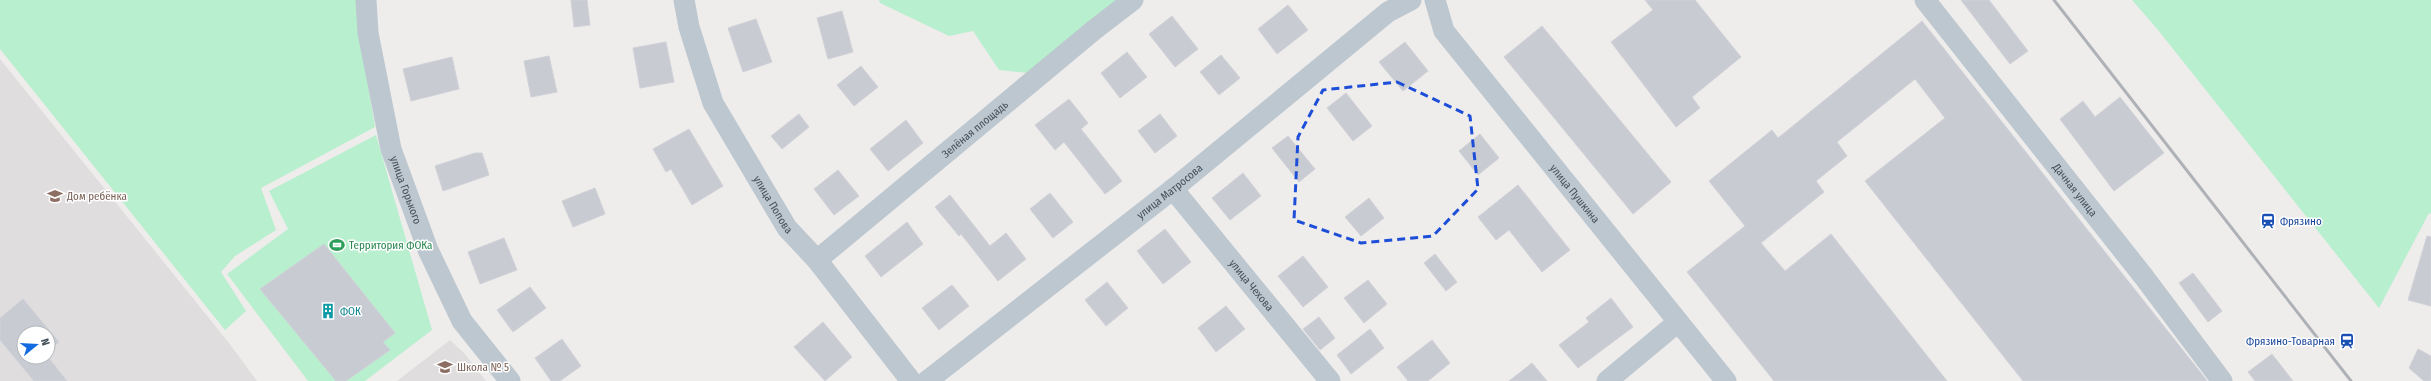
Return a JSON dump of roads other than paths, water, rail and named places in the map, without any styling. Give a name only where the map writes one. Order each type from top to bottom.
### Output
[{"type":"street","name":"улица Горького","points":[[366,0],[368,33],[392,149],[428,250],[462,321],[510,381]]},
{"type":"street","name":"улица Попова","points":[[684,0],[689,28],[713,103],[787,228],[817,260],[911,381]]},
{"type":"street","name":"Зелёная площадь","points":[[817,260],[1094,30],[1133,0]]},
{"type":"street","name":"улица Матросова","points":[[927,381],[1173,189],[1388,12],[1411,0]]},
{"type":"street","name":"улица Пушкина","points":[[1435,0],[1444,31],[1726,381]]},
{"type":"street","name":"Дачная улица","points":[[1925,0],[2144,276],[2222,381]]},
{"type":"street","name":"улица Чехова","points":[[1173,189],[1330,381]]},
{"type":"street","points":[[1607,381],[1678,322]]},
{"type":"railway","points":[[2054,0],[2351,381]]},
{"type":"place","name":"Дом ребёнка","points":[[55,196]]},
{"type":"place","name":"Фрязино","points":[[2268,221]]},
{"type":"place","name":"Территория ФОКа","points":[[337,245]]},
{"type":"place","name":"ФОК","points":[[328,311]]},
{"type":"place","name":"Фрязино-Товарная","points":[[2347,341]]},
{"type":"place","name":"Школа № 5","points":[[445,367]]}]
